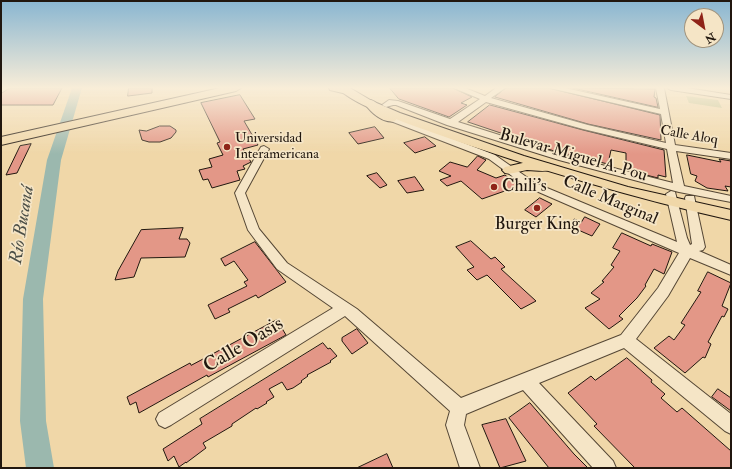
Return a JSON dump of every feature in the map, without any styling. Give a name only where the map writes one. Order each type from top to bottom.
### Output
[{"type":"highway","points":[[7,138],[122,110]]},
{"type":"highway","points":[[84,119],[129,110]]},
{"type":"highway","points":[[377,110],[391,118]]},
{"type":"highway","points":[[510,170],[528,166],[545,167]]},
{"type":"main road","name":"Bulevar Miguel A. Pou","points":[[386,110],[476,144],[545,167],[674,195]]},
{"type":"main road","name":"Bulevar Miguel A. Pou","points":[[400,110],[536,158],[674,195],[731,215]]},
{"type":"main road","name":"Bulevar Miguel A. Pou","points":[[691,202],[731,207]]},
{"type":"street","points":[[417,110],[530,150],[674,195],[731,199]]},
{"type":"street","points":[[450,122],[469,110]]},
{"type":"street","name":"Calle Aloq","points":[[525,110],[586,127],[672,147],[731,156]]},
{"type":"street","points":[[653,110],[664,112],[672,147],[674,195],[681,238],[693,249],[731,270]]},
{"type":"street","name":"Calle Marginal","points":[[391,118],[492,157],[531,185],[693,249]]},
{"type":"street","points":[[264,149],[240,193],[254,230],[282,266],[345,308],[459,408]]},
{"type":"street","points":[[459,408],[626,340],[663,292],[693,249],[691,202]]},
{"type":"street","points":[[693,249],[731,261]]},
{"type":"street","name":"Calle Oasis","points":[[165,419],[345,308]]},
{"type":"street","points":[[626,340],[731,425]]},
{"type":"street","points":[[526,381],[606,468]]},
{"type":"street","points":[[459,408],[455,425],[470,468]]},
{"type":"building","points":[[204,110],[249,110],[255,119],[244,121],[258,145],[243,149],[251,162],[243,166],[245,169],[237,171],[240,180],[212,188],[208,179],[203,180],[199,170],[212,167],[209,159],[223,155],[217,143],[220,142]]},
{"type":"building","points":[[429,110],[460,110],[449,117]]},
{"type":"building","points":[[484,110],[508,110],[664,150],[666,177],[658,175],[658,178],[626,170],[626,153],[611,150],[608,164],[560,153],[468,122]]},
{"type":"building","points":[[539,110],[639,110],[660,115],[661,140],[588,124]]},
{"type":"building","points":[[160,126],[170,126],[176,130],[176,132],[171,138],[160,142],[149,142],[142,140],[139,130],[146,131]]},
{"type":"building","points":[[375,127],[384,138],[358,144],[349,133]]},
{"type":"building","points":[[425,137],[436,146],[415,153],[404,143]]},
{"type":"building","points":[[31,144],[17,173],[6,175],[20,146]]},
{"type":"building","points":[[687,155],[721,162],[719,159],[731,161],[731,187],[725,186],[728,191],[707,188],[695,181],[697,176],[691,174]]},
{"type":"building","points":[[478,156],[486,160],[477,170],[496,178],[505,175],[519,186],[482,199],[461,181],[447,186],[440,180],[451,176],[439,171],[450,162],[467,167]]},
{"type":"building","points":[[377,173],[387,185],[380,188],[367,176]]},
{"type":"building","points":[[415,177],[424,190],[407,193],[398,181]]},
{"type":"building","name":"Burger King","points":[[540,198],[552,204],[536,217],[525,210]]},
{"type":"building","points":[[585,217],[600,224],[592,236],[569,226],[574,219],[581,222]]},
{"type":"building","points":[[183,228],[179,239],[187,239],[190,243],[185,257],[141,258],[134,277],[115,280],[118,271],[141,230]]},
{"type":"building","points":[[622,233],[651,246],[652,244],[672,252],[664,274],[654,269],[645,285],[646,286],[637,298],[619,316],[623,319],[609,329],[585,308],[600,299],[591,293],[604,282],[602,281],[614,267],[611,265],[620,251],[613,248]]},
{"type":"building","points":[[471,241],[491,259],[495,257],[505,267],[501,269],[536,301],[521,309],[487,275],[477,280],[467,270],[474,267],[456,247]]},
{"type":"building","points":[[255,242],[286,282],[258,298],[256,295],[228,309],[230,312],[215,319],[208,305],[247,286],[244,282],[248,280],[234,261],[225,266],[221,259]]},
{"type":"building","points":[[708,272],[731,283],[722,306],[728,309],[724,317],[722,316],[708,342],[711,344],[705,358],[703,357],[685,373],[654,348],[669,336],[674,340],[685,325],[681,323],[701,292],[698,291]]},
{"type":"building","points":[[277,320],[286,335],[208,377],[207,375],[139,413],[136,402],[130,405],[127,397],[190,363],[191,365]]},
{"type":"building","points":[[357,329],[368,343],[352,354],[342,341],[342,338]]},
{"type":"building","points":[[323,343],[337,356],[330,361],[331,362],[307,375],[308,376],[301,381],[302,382],[293,388],[287,390],[282,382],[269,389],[274,397],[266,402],[267,403],[257,409],[256,408],[232,424],[232,426],[203,443],[206,448],[186,463],[179,467],[174,456],[168,461],[163,449],[202,424],[200,419]]},
{"type":"building","points":[[627,358],[652,380],[651,382],[665,394],[661,398],[677,412],[682,408],[731,451],[731,468],[635,468],[594,426],[597,424],[568,393],[591,376],[595,380]]},
{"type":"building","points":[[718,389],[731,398],[731,411],[712,397]]},
{"type":"building","points":[[530,403],[588,468],[549,468],[509,418]]},
{"type":"building","points":[[506,419],[526,461],[500,468],[482,425]]},
{"type":"building","points":[[387,454],[393,468],[357,468]]},
{"type":"waterway","name":"Río Bucaná","points":[[40,468],[33,421],[33,299],[54,160],[70,110]]},
{"type":"place","name":"Universidad Interamericana","points":[[227,147]]},
{"type":"place","name":"Chili's","points":[[494,187]]},
{"type":"place","name":"Burger King","points":[[537,208]]}]
